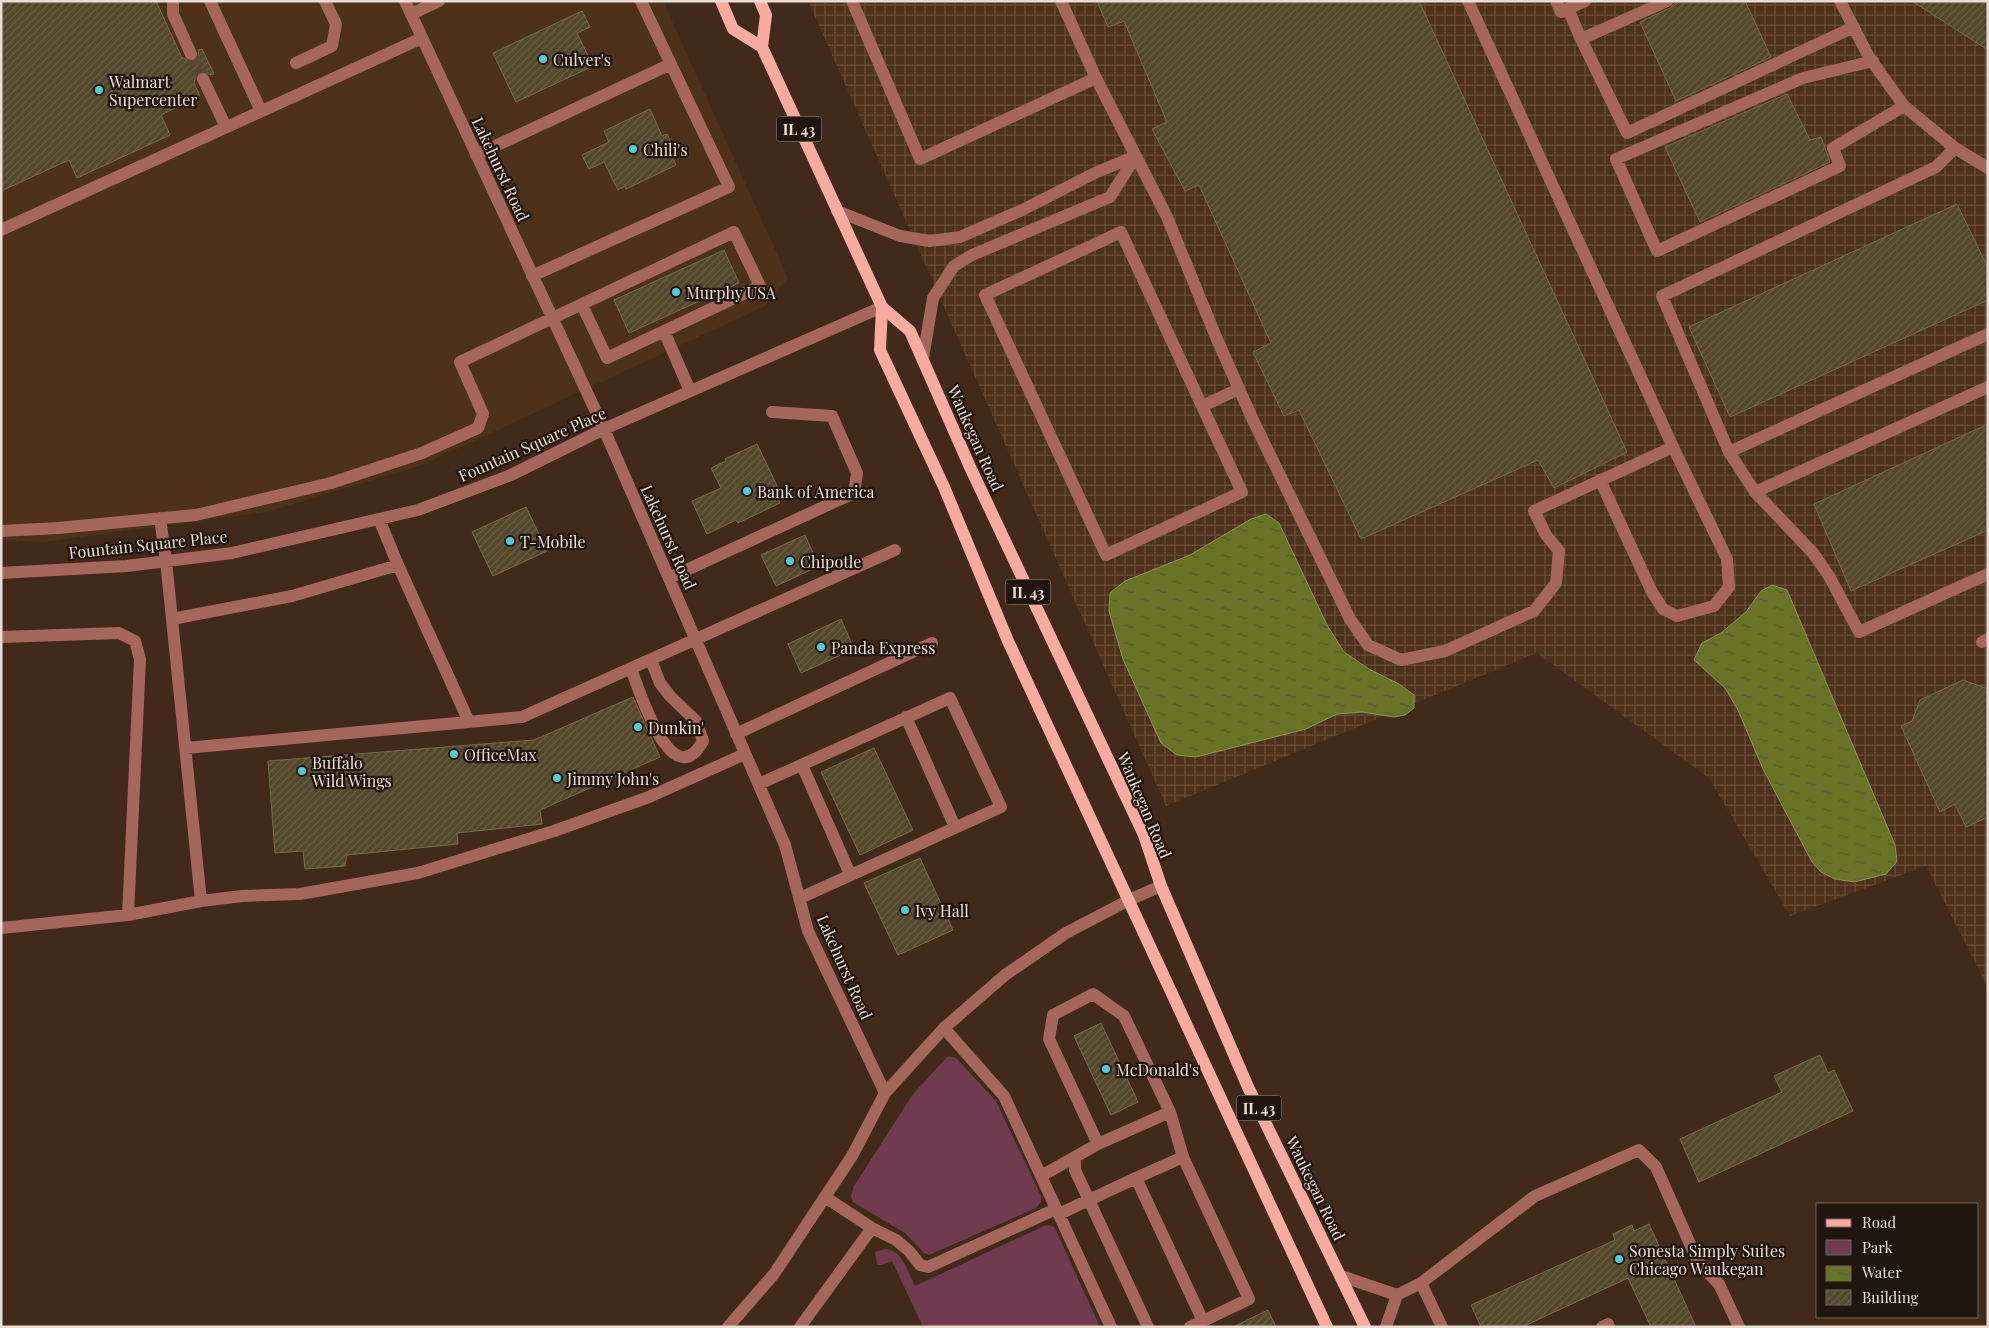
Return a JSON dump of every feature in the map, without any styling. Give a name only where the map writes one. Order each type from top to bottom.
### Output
[{"type":"main road","points":[[721,1],[733,29],[762,47],[766,15],[760,1]]},
{"type":"main road","name":"Waukegan Road","points":[[762,47],[882,307],[910,332],[970,467],[1144,835],[1161,886],[1248,1087],[1365,1327]]},
{"type":"main road","name":"Waukegan Road","points":[[882,307],[880,350],[944,486],[1008,641],[1326,1327]]},
{"type":"street","points":[[173,1],[173,14],[191,54]]},
{"type":"street","points":[[210,1],[261,111]]},
{"type":"street","points":[[296,63],[332,46],[336,24],[325,1]]},
{"type":"street","name":"Lakehurst Road","points":[[405,1],[604,429],[785,845],[808,931],[885,1094]]},
{"type":"street","points":[[411,14],[439,1]]},
{"type":"street","points":[[532,276],[729,187],[641,1]]},
{"type":"street","points":[[852,1],[920,159],[1096,78]]},
{"type":"street","points":[[1061,1],[1096,78],[1167,217],[1239,389],[1350,619],[1368,645],[1401,660],[1445,651],[1534,611],[1556,583],[1559,551],[1546,536],[1534,511],[1673,446]]},
{"type":"street","points":[[1468,1],[1727,559],[1729,587],[1714,606],[1677,616],[1663,609],[1652,592],[1600,480]]},
{"type":"street","points":[[1556,1],[1561,12],[1585,1]]},
{"type":"street","points":[[1581,39],[1667,1]]},
{"type":"street","points":[[1840,1],[1873,62],[1904,106],[1955,148],[1988,168]]},
{"type":"street","points":[[1568,9],[1627,133],[1854,27]]},
{"type":"street","points":[[1,230],[422,38]]},
{"type":"street","points":[[1873,62],[1803,78],[1616,159],[1657,251],[1840,166],[1833,148],[1904,106]]},
{"type":"street","points":[[476,154],[671,64]]},
{"type":"street","points":[[203,79],[226,127]]},
{"type":"street","points":[[1955,148],[1936,167],[1662,296],[1728,452],[1755,492],[1814,553],[1829,576],[1859,632],[1988,574]]},
{"type":"street","points":[[837,211],[900,236],[930,241],[960,237],[1022,210],[1097,172],[1136,156]]},
{"type":"street","points":[[922,358],[933,298],[954,266],[972,255],[1110,197],[1136,156]]},
{"type":"street","points":[[1,530],[196,515],[331,483],[422,453],[478,428],[483,414],[460,362],[552,318],[734,232],[760,286],[607,358],[582,304]]},
{"type":"street","points":[[1121,232],[1202,406],[1242,492],[1106,555],[985,295],[1121,232]]},
{"type":"street","name":"Fountain Square Place","points":[[1,573],[126,566],[232,553],[418,510],[511,475],[604,429],[882,307]]},
{"type":"street","points":[[664,331],[690,391]]},
{"type":"street","points":[[1728,452],[1988,334]]},
{"type":"street","points":[[1755,492],[1988,387]]},
{"type":"street","points":[[1202,406],[1239,389]]},
{"type":"street","points":[[669,578],[854,493],[857,473],[832,416],[772,412]]},
{"type":"street","points":[[160,518],[201,901]]},
{"type":"street","points":[[380,519],[398,564],[469,722]]},
{"type":"street","points":[[186,748],[522,718],[895,550]]},
{"type":"street","points":[[172,619],[292,596],[398,564]]},
{"type":"street","points":[[1,637],[119,633],[135,641],[140,659],[128,915]]},
{"type":"street","points":[[736,734],[932,643]]},
{"type":"street","points":[[631,670],[663,744],[674,756],[684,758],[696,753],[703,741],[696,721],[670,696],[660,683],[651,660]]},
{"type":"street","points":[[759,784],[950,698],[1000,807],[800,898]]},
{"type":"street","points":[[906,717],[955,827]]},
{"type":"street","points":[[1,928],[128,915],[201,901],[242,896],[300,894],[418,873],[554,832],[641,800],[745,754]]},
{"type":"street","points":[[802,765],[850,874]]},
{"type":"street","points":[[735,1324],[774,1274],[852,1156],[885,1094],[944,1028],[1005,975],[1066,933],[1129,900],[1161,886]]},
{"type":"street","points":[[1098,1144],[1049,1039],[1053,1015],[1093,994],[1124,1016],[1170,1112],[1183,1156],[1248,1299],[1190,1327]]},
{"type":"street","points":[[944,1028],[1004,1096],[1111,1327]]},
{"type":"street","points":[[1041,1176],[1098,1144],[1170,1112]]},
{"type":"street","points":[[1386,1327],[1397,1295],[1420,1283],[1535,1196],[1639,1150],[1656,1166],[1698,1262],[1719,1284],[1739,1327]]},
{"type":"street","points":[[824,1197],[872,1228],[896,1240],[909,1251],[920,1265],[928,1267],[1058,1211],[1089,1200],[1183,1156]]},
{"type":"street","points":[[1075,1158],[1075,1170],[1148,1327]]},
{"type":"street","points":[[1136,1178],[1203,1321]]},
{"type":"street","points":[[800,1327],[872,1228]]},
{"type":"street","points":[[1341,1276],[1397,1295]]},
{"type":"street","points":[[1420,1283],[1442,1327]]},
{"type":"street","points":[[1602,1327],[1608,1324],[1609,1327]]},
{"type":"shaded area","points":[[1,1],[663,1],[788,278],[765,306],[420,466],[266,512],[43,542],[1,540]]},
{"type":"shaded area","points":[[808,1],[1988,1],[1988,988],[1926,866],[1790,916],[1709,778],[1537,653],[1166,806]]},
{"type":"green space","points":[[948,1056],[956,1058],[996,1101],[1041,1196],[1041,1202],[1036,1208],[929,1255],[924,1253],[905,1233],[853,1202],[851,1196],[854,1186],[913,1094]]},
{"type":"green space","points":[[1046,1225],[1055,1228],[1100,1327],[923,1327],[892,1261],[877,1265],[875,1252],[884,1249],[891,1250],[901,1258],[915,1286]]},
{"type":"water","points":[[1266,514],[1279,523],[1327,625],[1344,652],[1369,669],[1399,684],[1414,695],[1414,708],[1405,715],[1394,717],[1362,712],[1337,714],[1306,729],[1196,757],[1177,755],[1161,743],[1123,659],[1109,611],[1110,593],[1125,581],[1190,555],[1251,519]]},
{"type":"water","points":[[1772,585],[1787,590],[1895,845],[1897,861],[1886,874],[1854,882],[1835,879],[1821,872],[1812,862],[1763,769],[1738,710],[1725,688],[1694,660],[1702,643],[1721,633],[1746,612],[1761,591]]},
{"type":"building","name":"Walmart Supercenter","points":[[1,1],[156,1],[182,58],[190,62],[195,61],[199,55],[198,50],[202,49],[214,74],[210,75],[204,71],[199,72],[194,83],[200,96],[161,115],[170,135],[77,178],[69,160],[1,191]]},
{"type":"building","points":[[1097,1],[1419,1],[1627,452],[1554,488],[1538,460],[1361,539],[1299,410],[1284,416],[1253,352],[1271,343],[1199,185],[1185,191],[1152,129],[1167,122],[1124,21],[1108,27]]},
{"type":"building","points":[[1677,1],[1745,1],[1771,57],[1676,101],[1640,22],[1670,8]]},
{"type":"building","points":[[1912,1],[1988,1],[1988,50]]},
{"type":"building","name":"Culver's","points":[[582,11],[590,27],[577,33],[593,66],[516,102],[493,53]]},
{"type":"building","points":[[1787,94],[1810,140],[1821,137],[1830,162],[1700,222],[1665,147]]},
{"type":"building","name":"Chili's","points":[[650,109],[662,136],[667,134],[674,148],[669,150],[676,165],[626,189],[625,186],[618,190],[604,162],[589,169],[582,155],[609,142],[604,131]]},
{"type":"building","points":[[1957,204],[1988,268],[1988,300],[1730,417],[1689,327]]},
{"type":"building","name":"Murphy USA","points":[[724,250],[739,283],[629,333],[614,300]]},
{"type":"building","points":[[1988,424],[1988,530],[1851,591],[1814,504]]},
{"type":"building","name":"Bank of America","points":[[757,444],[781,494],[777,495],[780,503],[738,523],[736,520],[707,534],[692,501],[721,488],[711,468],[726,461],[725,459]]},
{"type":"building","name":"T-Mobile","points":[[526,507],[547,551],[493,576],[472,532]]},
{"type":"building","name":"Chipotle","points":[[805,535],[819,566],[776,586],[761,555]]},
{"type":"building","name":"Panda Express","points":[[841,619],[854,649],[801,673],[788,644]]},
{"type":"building","points":[[1963,680],[1988,689],[1988,817],[1966,827],[1955,804],[1940,812],[1901,726],[1912,721],[1920,700]]},
{"type":"building","points":[[633,697],[660,757],[540,810],[542,824],[457,833],[458,844],[347,855],[345,866],[305,869],[303,851],[275,853],[268,761],[534,740]]},
{"type":"building","points":[[874,748],[913,830],[860,855],[821,772]]},
{"type":"building","points":[[920,858],[953,930],[898,955],[864,883]]},
{"type":"building","name":"McDonald's","points":[[1101,1023],[1138,1102],[1111,1115],[1074,1036]]},
{"type":"building","points":[[1820,1055],[1828,1073],[1834,1070],[1853,1111],[1699,1182],[1680,1139],[1782,1092],[1774,1076]]},
{"type":"building","name":"Sonesta Simply Suites Chicago Waukegan","points":[[1649,1224],[1696,1327],[1651,1327],[1628,1278],[1522,1327],[1481,1327],[1471,1305],[1615,1240],[1613,1234],[1632,1225],[1634,1231]]},
{"type":"building","points":[[1268,1310],[1276,1327],[1233,1327]]},
{"type":"tunnel","points":[[191,54],[203,79]]},
{"type":"place","name":"Culver's","points":[[543,59]]},
{"type":"place","name":"Walmart Supercenter","points":[[99,90]]},
{"type":"place","name":"Chili's","points":[[633,149]]},
{"type":"place","name":"Murphy USA","points":[[676,292]]},
{"type":"place","name":"Bank of America","points":[[747,491]]},
{"type":"place","name":"T-Mobile","points":[[510,541]]},
{"type":"place","name":"Chipotle","points":[[790,561]]},
{"type":"place","name":"Panda Express","points":[[821,647]]},
{"type":"place","name":"Dunkin'","points":[[638,727]]},
{"type":"place","name":"OfficeMax","points":[[454,754]]},
{"type":"place","name":"Buffalo Wild Wings","points":[[302,771]]},
{"type":"place","name":"Jimmy John's","points":[[557,778]]},
{"type":"place","name":"Ivy Hall","points":[[905,910]]},
{"type":"place","name":"McDonald's","points":[[1106,1069]]},
{"type":"place","name":"Sonesta Simply Suites Chicago Waukegan","points":[[1619,1259]]}]
